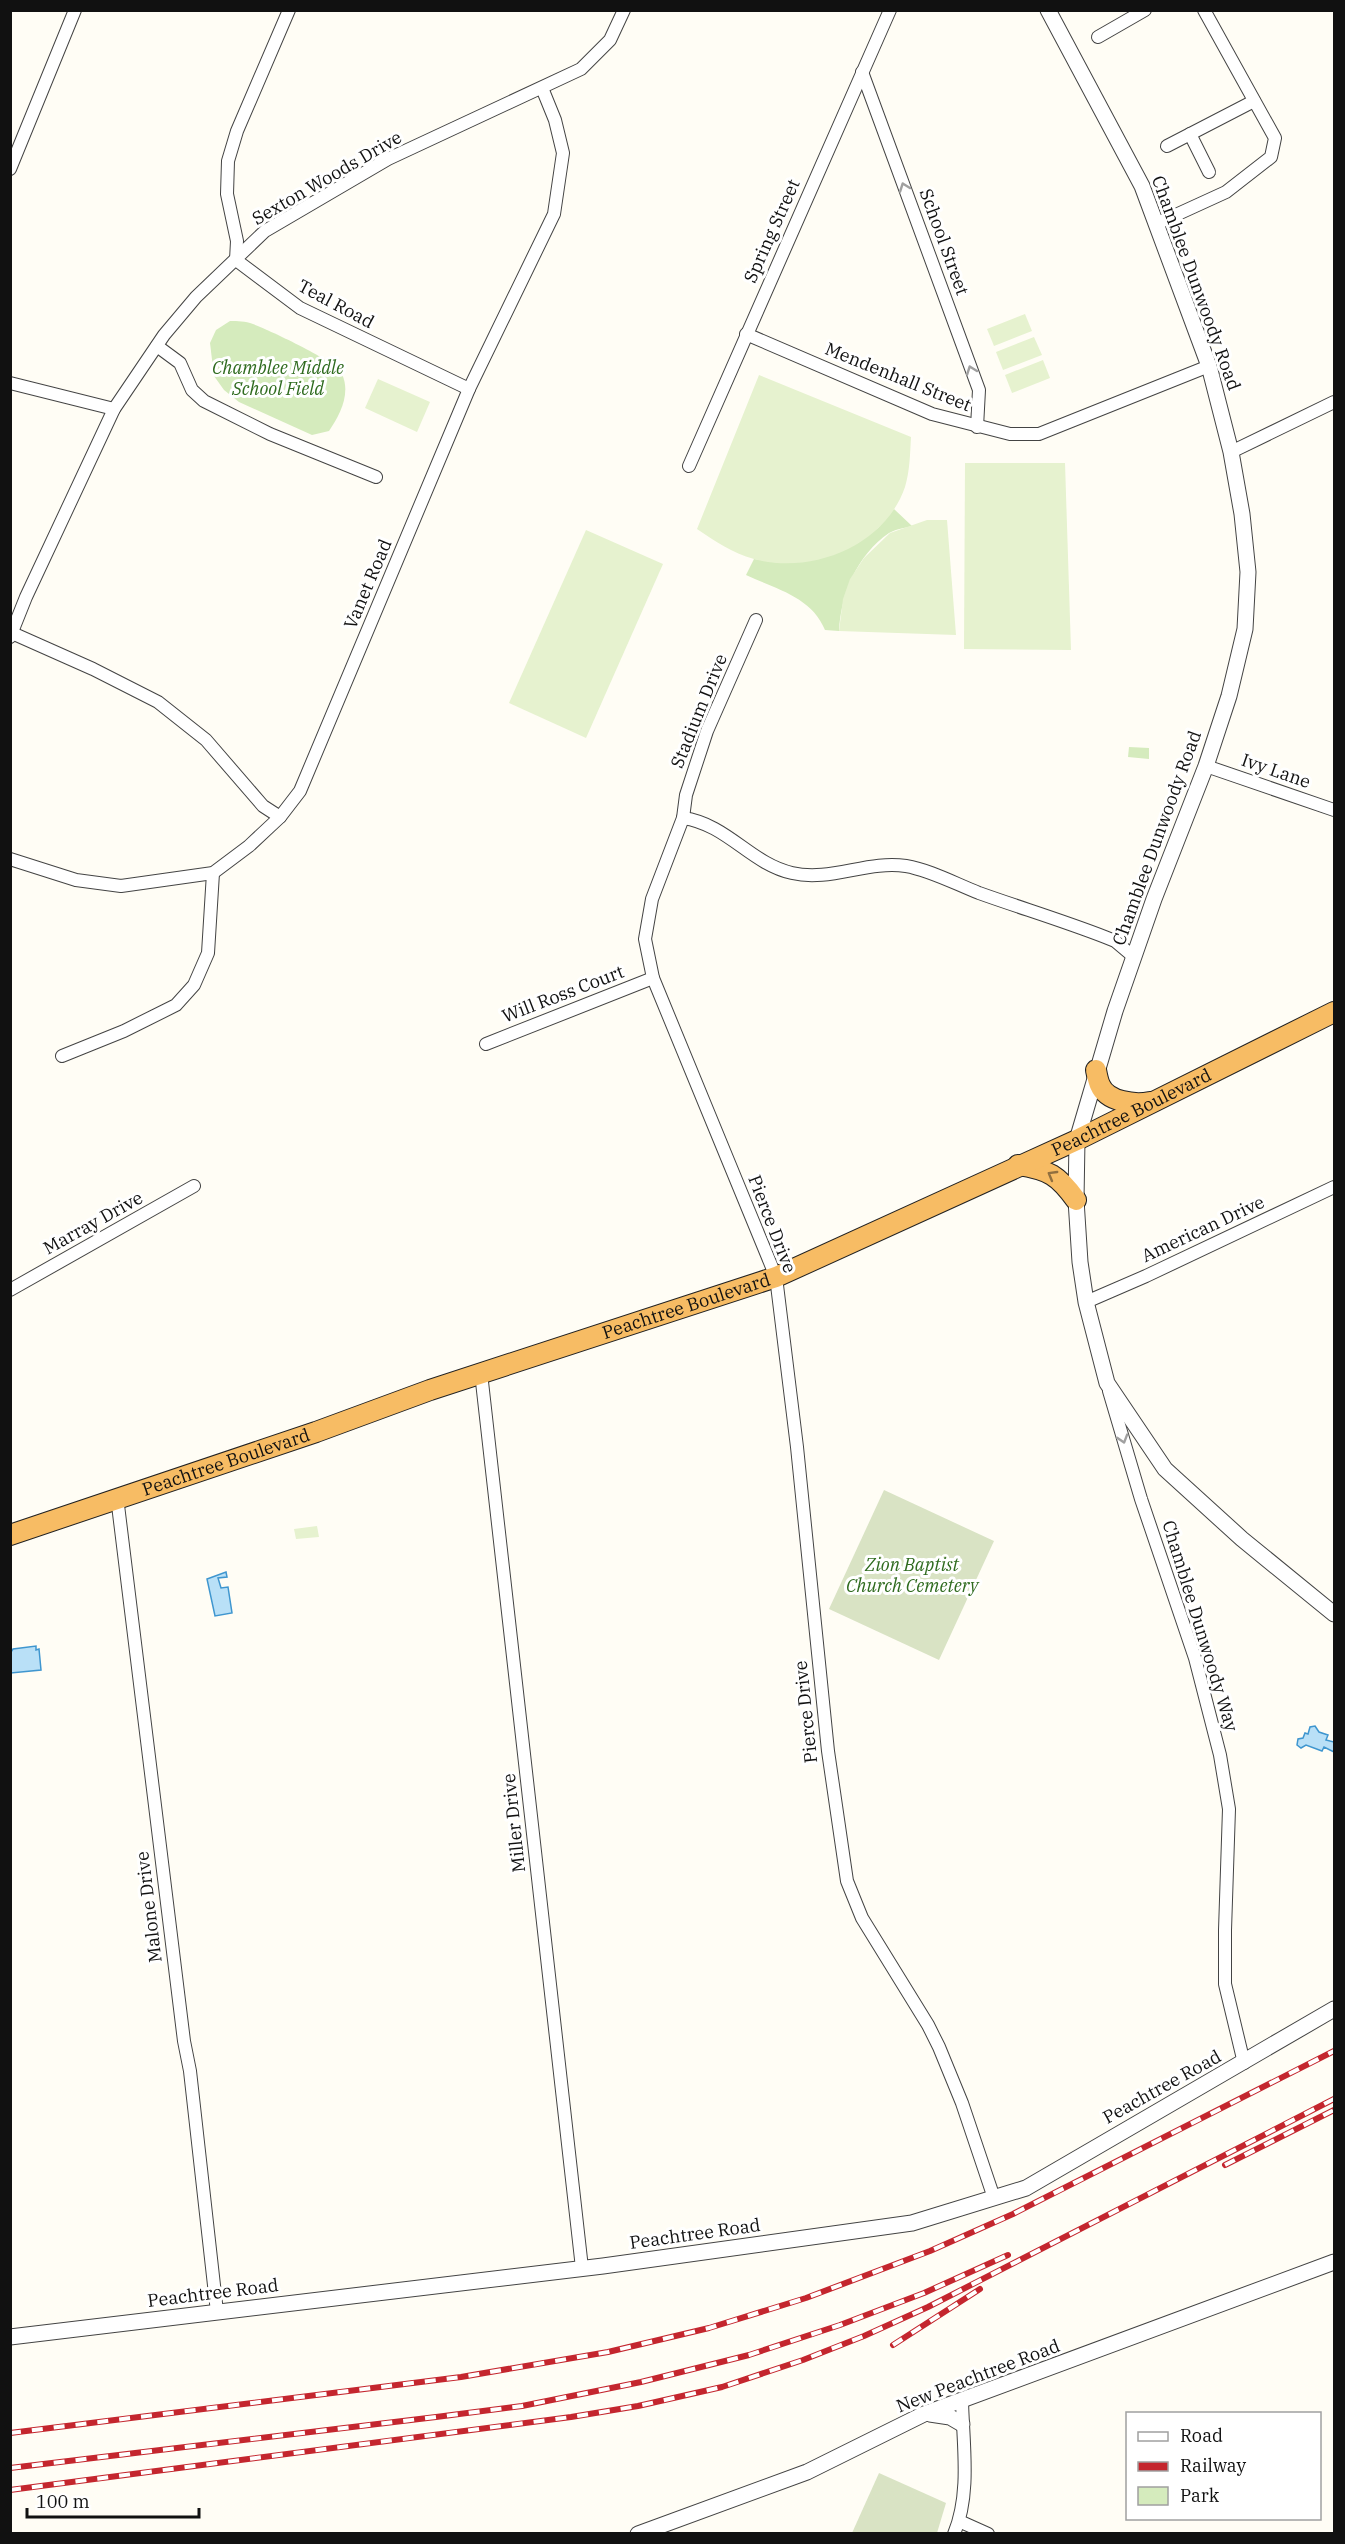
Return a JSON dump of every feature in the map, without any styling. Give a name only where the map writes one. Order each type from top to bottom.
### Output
[{"type":"highway","name":"Peachtree Boulevard","points":[[10,1535],[117,1497],[307,1435],[481,1373],[776,1277],[1077,1140],[1335,1012]]},
{"type":"highway","points":[[1096,1070],[1100,1087],[1107,1094],[1140,1104],[1158,1099]]},
{"type":"highway","points":[[1018,1165],[1052,1173],[1064,1183],[1076,1200]]},
{"type":"street","points":[[10,169],[75,10]]},
{"type":"street","points":[[236,260],[237,241],[227,194],[228,161],[237,131],[289,10]]},
{"type":"street","name":"Sexton Woods Drive","points":[[11,635],[26,597],[114,409],[157,346],[196,297],[265,231],[388,159],[581,69],[610,40],[624,10]]},
{"type":"street","name":"Spring Street","points":[[689,466],[890,10]]},
{"type":"street","name":"Chamblee Dunwoody Road","points":[[1048,10],[1142,186],[1209,366],[1231,452],[1242,514],[1248,572],[1245,629],[1229,696],[1206,766],[1140,939],[1096,1070],[1077,1140],[1076,1200],[1080,1263],[1086,1302],[1107,1383],[1165,1469],[1242,1539],[1335,1614]]},
{"type":"street","points":[[1098,37],[1145,10]]},
{"type":"street","points":[[1156,224],[1226,192],[1270,156],[1275,138],[1204,10]]},
{"type":"street","name":"School Street","points":[[862,72],[979,390],[977,428]]},
{"type":"street","name":"Vanet Road","points":[[10,859],[76,880],[121,886],[213,873],[249,846],[280,817],[300,791],[469,389],[554,214],[563,153],[555,120],[542,88]]},
{"type":"street","points":[[1167,146],[1254,100]]},
{"type":"street","points":[[1190,134],[1209,172]]},
{"type":"street","name":"Teal Road","points":[[236,260],[300,308],[469,389]]},
{"type":"street","name":"Mendenhall Street","points":[[746,334],[932,414],[977,428],[1010,434],[1039,434],[1209,366]]},
{"type":"street","points":[[157,346],[180,363],[192,390],[204,401],[270,434],[376,477]]},
{"type":"street","points":[[10,383],[114,409]]},
{"type":"street","points":[[1231,452],[1335,402]]},
{"type":"street","name":"Stadium Drive","points":[[683,818],[686,795],[697,758],[756,620]]},
{"type":"street","points":[[11,635],[93,669],[158,702],[206,740],[263,806],[280,817]]},
{"type":"street","name":"Ivy Lane","points":[[1206,766],[1335,810]]},
{"type":"street","points":[[683,818],[696,819],[721,830],[775,867],[793,873],[815,876],[864,866],[908,866],[1115,941],[1134,957]]},
{"type":"street","name":"Pierce Drive","points":[[683,818],[658,879],[645,939],[653,978],[776,1277],[797,1447],[828,1751],[847,1881],[862,1918],[928,2025],[939,2047],[962,2103],[994,2198]]},
{"type":"street","points":[[62,1056],[124,1031],[176,1005],[194,985],[208,953],[213,873]]},
{"type":"street","points":[[1115,941],[1140,939]]},
{"type":"street","name":"Will Ross Court","points":[[486,1044],[653,978]]},
{"type":"street","name":"Marray Drive","points":[[10,1290],[194,1186]]},
{"type":"street","name":"American Drive","points":[[1086,1302],[1335,1187]]},
{"type":"street","name":"Miller Drive","points":[[481,1373],[582,2268]]},
{"type":"street","name":"Chamblee Dunwoody Way","points":[[1107,1383],[1148,1519],[1195,1658],[1222,1766],[1229,1809],[1225,1984],[1244,2063]]},
{"type":"street","name":"Malone Drive","points":[[117,1497],[184,2040],[190,2071],[194,2124],[217,2312]]},
{"type":"street","name":"Peachtree Road","points":[[10,2337],[582,2268],[912,2223],[1026,2188],[1335,2009]]},
{"type":"street","name":"New Peachtree Road","points":[[638,2534],[807,2472],[924,2414],[1335,2262]]},
{"type":"street","points":[[954,2534],[959,2521],[963,2491],[962,2401]]},
{"type":"street","points":[[924,2414],[951,2417],[962,2424]]},
{"type":"street","points":[[959,2521],[988,2534]]},
{"type":"green space","points":[[1025,314],[1032,331],[994,346],[987,329]]},
{"type":"green space","name":"Chamblee Middle School Field","points":[[230,321],[247,322],[261,327],[301,346],[337,368],[342,374],[345,397],[329,431],[312,435],[239,402],[224,390],[214,376],[210,343],[216,330]]},
{"type":"green space","points":[[1034,337],[1042,355],[1003,370],[996,352]]},
{"type":"green space","points":[[1043,360],[1050,378],[1012,393],[1005,375]]},
{"type":"green space","points":[[759,375],[911,437],[910,462],[905,487],[895,508],[881,525],[863,540],[822,559],[799,563],[776,563],[738,553],[697,529]]},
{"type":"green space","points":[[378,379],[430,402],[417,432],[365,408]]},
{"type":"green space","points":[[965,463],[1065,463],[1071,650],[964,649]]},
{"type":"green space","points":[[894,509],[912,526],[889,533],[868,552],[847,590],[839,631],[825,630],[811,609],[792,595],[746,575],[754,559],[781,563],[858,543],[878,528]]},
{"type":"green space","points":[[927,520],[947,520],[956,635],[839,631],[843,599],[850,579],[864,558],[890,533]]},
{"type":"green space","points":[[586,530],[663,564],[586,738],[509,703]]},
{"type":"green space","points":[[1129,747],[1149,748],[1149,759],[1128,757]]},
{"type":"green space","name":"Zion Baptist Church Cemetery","points":[[884,1490],[994,1541],[939,1660],[829,1609]]},
{"type":"green space","points":[[317,1526],[319,1537],[296,1539],[294,1529]]},
{"type":"green space","points":[[879,2473],[946,2503],[937,2533],[852,2533]]},
{"type":"water","points":[[226,1572],[227,1577],[218,1578],[221,1588],[228,1587],[232,1613],[215,1616],[207,1579]]},
{"type":"water","points":[[36,1646],[36,1650],[39,1649],[41,1670],[11,1673],[13,1649]]},
{"type":"water","points":[[1315,1726],[1319,1732],[1328,1735],[1326,1740],[1334,1742],[1334,1752],[1324,1747],[1322,1751],[1306,1745],[1301,1748],[1297,1745],[1298,1739],[1303,1738],[1305,1733],[1308,1734],[1310,1727]]},
{"type":"railway","points":[[10,2433],[461,2377],[608,2352],[709,2328],[806,2298],[930,2251],[1013,2214],[1334,2051]]},
{"type":"railway","points":[[10,2490],[571,2417],[638,2406],[722,2387],[803,2360],[928,2307],[1334,2099]]},
{"type":"railway","points":[[1225,2165],[1334,2110]]},
{"type":"railway","points":[[10,2468],[522,2406],[641,2382],[749,2355],[840,2325],[924,2293],[1008,2255]]},
{"type":"railway","points":[[893,2345],[980,2289]]}]
